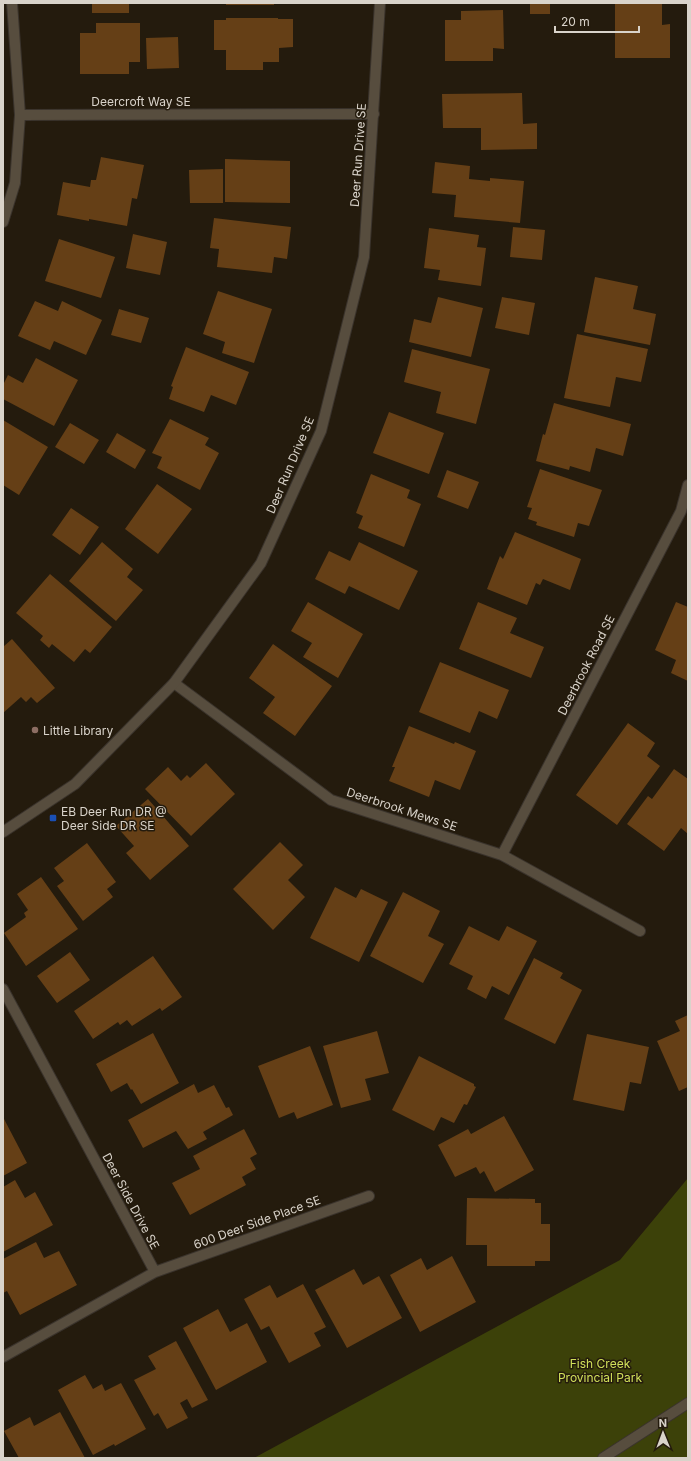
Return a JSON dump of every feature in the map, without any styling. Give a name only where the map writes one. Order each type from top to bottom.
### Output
[{"type":"street","points":[[3,222],[15,183],[20,115],[12,3]]},
{"type":"street","name":"Deer Run Drive SE","points":[[3,832],[75,784],[174,683],[261,562],[321,431],[364,257],[380,3]]},
{"type":"street","name":"Deercroft Way SE","points":[[20,115],[374,114]]},
{"type":"street","name":"Deerbrook Road SE","points":[[502,855],[684,513],[688,485]]},
{"type":"street","name":"Deerbrook Mews SE","points":[[174,683],[331,800],[502,855],[640,931]]},
{"type":"street","name":"Deer Side Drive SE","points":[[3,989],[155,1272]]},
{"type":"street","name":"600 Deer Side Place SE","points":[[155,1272],[369,1196]]},
{"type":"street","points":[[3,1357],[155,1272]]},
{"type":"street","points":[[603,1458],[688,1403]]},
{"type":"green space","name":"Fish Creek Provincial Park","points":[[688,1178],[688,1458],[254,1458],[620,1260]]},
{"type":"building","points":[[92,3],[129,3],[129,13],[92,13]]},
{"type":"building","points":[[226,3],[274,3],[274,5],[226,5]]},
{"type":"building","points":[[530,3],[550,3],[550,14],[530,14]]},
{"type":"building","points":[[615,3],[662,3],[662,25],[670,24],[670,58],[615,58]]},
{"type":"building","points":[[503,10],[504,49],[493,48],[493,61],[445,61],[445,20],[461,20],[461,11]]},
{"type":"building","points":[[226,18],[293,19],[293,47],[279,48],[279,62],[263,62],[263,70],[226,70],[226,50],[214,50],[214,20],[226,20]]},
{"type":"building","points":[[96,23],[140,23],[140,62],[129,62],[129,74],[80,74],[80,33],[96,33]]},
{"type":"building","points":[[178,37],[179,68],[147,69],[146,38]]},
{"type":"building","points":[[522,93],[523,124],[537,123],[537,149],[481,150],[481,128],[443,128],[442,94]]},
{"type":"building","points":[[101,157],[144,165],[137,199],[132,198],[127,226],[57,215],[63,182],[90,187],[91,180],[96,180]]},
{"type":"building","points":[[225,159],[290,161],[290,203],[225,202]]},
{"type":"building","points":[[435,162],[470,166],[469,179],[490,181],[490,178],[524,181],[520,223],[454,217],[456,195],[432,193]]},
{"type":"building","points":[[223,169],[223,203],[190,203],[189,170]]},
{"type":"building","points":[[214,218],[291,227],[287,259],[274,257],[272,273],[217,267],[219,249],[210,248]]},
{"type":"building","points":[[513,227],[545,230],[542,260],[510,257]]},
{"type":"building","points":[[429,228],[479,235],[477,247],[486,248],[481,286],[438,280],[440,270],[424,268]]},
{"type":"building","points":[[133,234],[167,242],[160,275],[126,268]]},
{"type":"building","points":[[59,239],[115,257],[101,298],[45,281]]},
{"type":"building","points":[[595,277],[638,286],[633,309],[656,314],[650,345],[584,332]]},
{"type":"building","points":[[218,291],[272,309],[254,363],[222,353],[225,342],[203,334]]},
{"type":"building","points":[[438,297],[483,308],[471,357],[409,342],[414,319],[431,323]]},
{"type":"building","points":[[502,297],[535,303],[529,335],[495,328]]},
{"type":"building","points":[[35,301],[58,311],[62,301],[102,320],[86,355],[54,341],[50,350],[18,336]]},
{"type":"building","points":[[119,309],[149,318],[141,343],[111,335]]},
{"type":"building","points":[[577,334],[648,349],[641,382],[616,377],[610,407],[564,398]]},
{"type":"building","points":[[186,347],[249,372],[236,405],[211,395],[204,412],[169,399],[173,387],[171,386]]},
{"type":"building","points":[[412,349],[490,369],[476,424],[436,413],[441,392],[404,382]]},
{"type":"building","points":[[36,358],[78,380],[54,426],[3,399],[3,385],[8,375],[23,383]]},
{"type":"building","points":[[554,403],[631,424],[623,456],[596,448],[590,472],[570,466],[569,470],[536,461],[543,434],[545,435]]},
{"type":"building","points":[[389,412],[444,433],[429,474],[373,453]]},
{"type":"building","points":[[170,419],[209,438],[205,445],[219,453],[200,490],[157,468],[162,457],[152,453]]},
{"type":"building","points":[[3,420],[48,447],[19,495],[3,485]]},
{"type":"building","points":[[70,423],[99,440],[84,464],[55,447]]},
{"type":"building","points":[[117,433],[146,450],[135,469],[106,452]]},
{"type":"building","points":[[540,469],[602,490],[589,526],[578,523],[574,537],[536,525],[537,522],[528,519],[532,508],[527,507]]},
{"type":"building","points":[[447,470],[479,482],[468,509],[437,497]]},
{"type":"building","points":[[371,474],[410,490],[407,498],[421,504],[404,547],[358,528],[363,516],[356,513]]},
{"type":"building","points":[[157,484],[192,509],[158,554],[125,529]]},
{"type":"building","points":[[71,508],[99,527],[80,555],[52,535]]},
{"type":"building","points":[[515,532],[581,559],[570,590],[543,579],[540,585],[536,583],[527,605],[487,589],[500,556],[503,559]]},
{"type":"building","points":[[102,542],[133,569],[127,577],[143,590],[116,621],[69,581]]},
{"type":"building","points":[[359,542],[418,571],[399,610],[349,586],[345,594],[315,579],[329,551],[350,561]]},
{"type":"building","points":[[50,574],[112,627],[90,653],[85,649],[74,662],[52,644],[49,648],[40,640],[43,636],[16,613]]},
{"type":"building","points":[[308,602],[363,634],[338,678],[303,657],[312,643],[291,631]]},
{"type":"building","points":[[478,602],[517,618],[510,633],[544,647],[531,678],[459,649]]},
{"type":"building","points":[[676,602],[688,607],[688,681],[671,673],[676,660],[655,650]]},
{"type":"building","points":[[12,639],[55,688],[37,703],[31,697],[26,702],[21,697],[3,713],[3,647]]},
{"type":"building","points":[[273,644],[332,686],[295,736],[263,713],[275,697],[249,678]]},
{"type":"building","points":[[440,662],[509,690],[497,719],[479,711],[470,733],[419,712]]},
{"type":"building","points":[[628,723],[655,743],[647,756],[660,766],[617,825],[576,795]]},
{"type":"building","points":[[409,726],[476,751],[460,790],[435,780],[429,797],[389,781],[395,767],[392,767]]},
{"type":"building","points":[[206,763],[235,794],[191,836],[145,789],[168,767],[181,781],[187,775],[190,778]]},
{"type":"building","points":[[674,769],[688,779],[688,834],[681,828],[664,851],[627,824],[648,796],[652,799]]},
{"type":"building","points":[[148,799],[189,846],[150,880],[126,853],[134,846],[116,826]]},
{"type":"building","points":[[280,842],[303,865],[288,880],[305,897],[273,930],[233,889]]},
{"type":"building","points":[[87,843],[116,882],[107,889],[113,897],[83,921],[57,886],[64,881],[54,868]]},
{"type":"building","points":[[41,877],[78,929],[26,966],[4,933],[26,917],[24,913],[28,910],[17,894]]},
{"type":"building","points":[[335,887],[356,898],[361,889],[388,902],[359,962],[310,938]]},
{"type":"building","points":[[403,892],[440,911],[428,936],[444,944],[423,983],[370,956]]},
{"type":"building","points":[[469,926],[499,941],[507,926],[537,941],[509,995],[492,986],[486,999],[467,989],[473,976],[449,964]]},
{"type":"building","points":[[70,952],[90,980],[57,1003],[37,976]]},
{"type":"building","points":[[153,956],[182,997],[162,1011],[160,1008],[132,1026],[127,1020],[120,1025],[118,1022],[93,1039],[74,1011]]},
{"type":"building","points":[[534,958],[563,973],[560,978],[582,990],[555,1044],[504,1019]]},
{"type":"building","points":[[688,1015],[688,1087],[679,1091],[657,1041],[680,1031],[675,1021]]},
{"type":"building","points":[[377,1031],[389,1073],[365,1079],[371,1100],[341,1108],[323,1046]]},
{"type":"building","points":[[153,1033],[179,1083],[141,1104],[127,1083],[111,1092],[96,1064]]},
{"type":"building","points":[[587,1034],[649,1047],[641,1084],[630,1082],[624,1111],[573,1100]]},
{"type":"building","points":[[310,1046],[333,1105],[297,1119],[294,1112],[279,1118],[258,1066]]},
{"type":"building","points":[[419,1056],[474,1084],[476,1087],[467,1105],[464,1104],[454,1123],[441,1117],[434,1131],[392,1110]]},
{"type":"building","points":[[194,1084],[198,1093],[214,1085],[226,1108],[229,1107],[233,1115],[203,1132],[207,1139],[188,1149],[176,1131],[143,1148],[128,1120]]},
{"type":"building","points":[[504,1116],[534,1170],[495,1192],[484,1171],[480,1174],[476,1167],[455,1177],[438,1145],[468,1129],[471,1134]]},
{"type":"building","points":[[3,1117],[27,1163],[3,1176]]},
{"type":"building","points":[[244,1129],[257,1154],[250,1158],[256,1169],[242,1177],[246,1185],[190,1215],[172,1183],[200,1169],[193,1156]]},
{"type":"building","points":[[15,1180],[25,1198],[35,1192],[53,1225],[3,1252],[3,1187]]},
{"type":"building","points":[[467,1198],[535,1199],[535,1203],[541,1203],[541,1224],[550,1224],[550,1261],[535,1261],[535,1266],[487,1266],[487,1245],[466,1245]]},
{"type":"building","points":[[36,1242],[44,1258],[59,1251],[77,1285],[20,1315],[7,1291],[3,1293],[3,1259]]},
{"type":"building","points":[[452,1256],[476,1302],[420,1332],[390,1275],[421,1258],[427,1270]]},
{"type":"building","points":[[354,1269],[363,1285],[379,1276],[402,1318],[347,1348],[315,1290]]},
{"type":"building","points":[[303,1284],[326,1327],[314,1333],[321,1346],[289,1363],[269,1326],[261,1330],[244,1299],[270,1285],[277,1298]]},
{"type":"building","points":[[218,1309],[230,1332],[247,1323],[267,1362],[216,1390],[183,1328]]},
{"type":"building","points":[[176,1341],[208,1400],[192,1408],[187,1399],[180,1403],[188,1418],[167,1429],[158,1413],[154,1416],[134,1380],[156,1369],[148,1356]]},
{"type":"building","points":[[85,1375],[93,1389],[102,1384],[105,1391],[121,1383],[146,1429],[115,1446],[114,1444],[93,1455],[58,1390]]},
{"type":"building","points":[[60,1412],[85,1458],[19,1458],[4,1431],[30,1417],[34,1426]]},
{"type":"place","name":"Little Library","points":[[35,730]]},
{"type":"place","name":"EB Deer Run DR @ Deer Side DR SE","points":[[53,818]]}]
